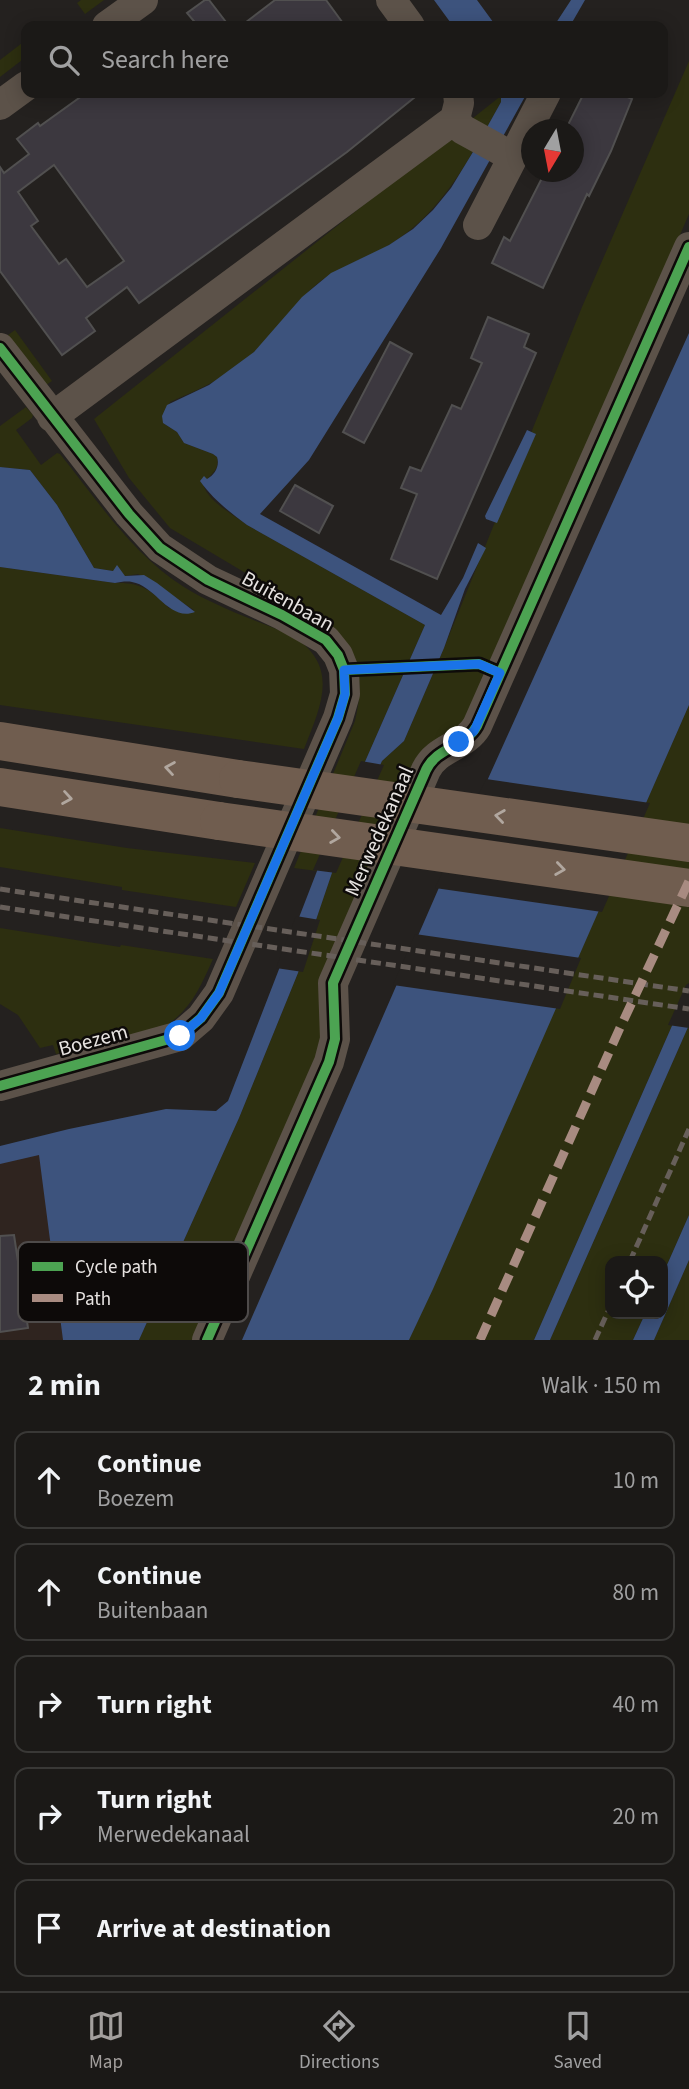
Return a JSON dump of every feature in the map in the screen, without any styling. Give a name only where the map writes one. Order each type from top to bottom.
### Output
[{"type":"highway","points":[[0,741],[238,779],[689,843]]},
{"type":"highway","points":[[0,787],[689,888]]},
{"type":"street","points":[[114,21],[143,0]]},
{"type":"street","points":[[391,0],[406,21]]},
{"type":"street","points":[[0,105],[21,90]]},
{"type":"street","points":[[478,225],[508,154],[543,98]]},
{"type":"street","points":[[52,417],[461,115],[508,154]]},
{"type":"street","name":"Merwedekanaal","points":[[248,1247],[329,1062],[335,1039],[333,983],[426,770],[438,754],[468,738],[477,726],[689,247]]},
{"type":"street","name":"Buitenbaan","points":[[0,348],[129,514],[160,548],[208,580],[282,615],[326,640],[338,655],[344,670],[345,694],[338,718],[219,993]]},
{"type":"street","name":"Boezem","points":[[0,1086],[180,1036],[201,1018],[219,993]]},
{"type":"street","name":"Merwedekanaal","points":[[207,1340],[215,1322]]},
{"type":"shaded area","points":[[52,1140],[67,1242],[18,1242],[18,1322],[79,1322],[82,1340],[0,1340],[0,1154]]},
{"type":"green space","points":[[81,0],[104,0],[85,14],[77,3]]},
{"type":"green space","points":[[21,44],[21,61],[0,77],[0,60]]},
{"type":"green space","points":[[689,61],[689,214],[467,729],[430,750],[326,1032],[238,1242],[183,1242],[239,1118],[298,973],[334,867],[382,761],[404,741],[582,307]]},
{"type":"green space","points":[[502,98],[455,180],[427,215],[392,243],[317,284],[247,359],[227,374],[170,402],[163,423],[177,432],[184,443],[217,457],[216,469],[203,484],[210,496],[222,507],[247,525],[425,625],[317,871],[294,868],[355,721],[359,679],[353,656],[328,622],[170,528],[129,478],[94,419]]},
{"type":"green space","points":[[15,330],[52,381],[46,385],[8,335]]},
{"type":"green space","points":[[26,407],[33,415],[32,418],[16,430],[41,465],[57,453],[60,454],[117,526],[165,574],[209,601],[291,635],[307,647],[317,660],[323,687],[321,702],[304,749],[0,705],[0,567],[132,584],[151,592],[169,608],[194,610],[138,574],[125,576],[116,569],[113,571],[94,568],[57,505],[30,470],[0,467],[0,426]]},
{"type":"green space","points":[[689,705],[689,987],[534,1340],[409,1340]]},
{"type":"green space","points":[[0,828],[127,848],[255,863],[236,907],[122,890],[122,887],[0,867]]},
{"type":"green space","points":[[0,928],[213,959],[186,1008],[159,1030],[56,1054],[53,1045],[40,1048],[18,1015],[0,1004]]},
{"type":"green space","points":[[689,1025],[689,1215],[668,1263],[668,1256],[605,1256],[605,1319],[643,1319],[633,1340],[550,1340]]},
{"type":"green space","points":[[689,1260],[689,1340],[654,1340],[663,1319],[668,1319],[668,1308]]},
{"type":"green space","points":[[147,1322],[205,1322],[197,1340],[139,1340]]},
{"type":"water","points":[[434,0],[477,0],[492,21],[449,21]]},
{"type":"water","points":[[571,0],[585,0],[573,21],[557,21]]},
{"type":"water","points":[[501,98],[524,98],[441,248],[309,460],[260,514],[441,615],[463,578],[478,543],[486,548],[465,589],[444,648],[404,741],[382,761],[334,867],[298,973],[239,1118],[183,1242],[50,1242],[39,1155],[0,1164],[0,1146],[166,1109],[216,1111],[228,1101],[317,871],[425,625],[247,525],[233,514],[200,481],[204,476],[207,479],[214,473],[218,464],[217,457],[184,443],[177,432],[163,423],[162,416],[167,405],[209,385],[254,352],[302,297],[331,273],[389,245],[413,229],[451,188]]},
{"type":"water","points":[[689,333],[689,705],[433,1289],[409,1340],[242,1340],[441,883]]},
{"type":"water","points":[[527,430],[536,434],[497,523],[486,519],[485,516]]},
{"type":"water","points":[[0,467],[30,470],[57,505],[94,568],[113,571],[117,565],[125,576],[144,575],[195,612],[178,612],[141,585],[132,582],[115,583],[0,567]]},
{"type":"water","points":[[689,987],[689,1025],[550,1340],[534,1340]]},
{"type":"water","points":[[689,1215],[689,1260],[668,1308],[668,1263]]},
{"type":"water","points":[[643,1319],[663,1319],[654,1340],[633,1340]]},
{"type":"water","points":[[61,1322],[147,1322],[139,1340],[63,1340]]},
{"type":"pier","points":[[361,761],[384,765],[336,873],[313,870]]},
{"type":"pier","points":[[486,779],[650,803],[602,912],[435,888]]},
{"type":"pier","points":[[296,916],[320,920],[303,972],[276,968]]},
{"type":"pier","points":[[415,934],[581,958],[560,1009],[393,985]]},
{"type":"pier","points":[[689,983],[689,1028],[668,1025],[686,985]]},
{"type":"building","points":[[209,0],[225,21],[194,21],[187,13]]},
{"type":"building","points":[[275,0],[326,0],[341,21],[248,21]]},
{"type":"building","points":[[79,98],[414,98],[347,152],[139,303],[127,287],[86,318],[95,331],[62,355],[0,271],[0,167],[4,173],[29,154],[17,139],[38,123],[40,126]],"holes":[[[54,165],[124,261],[87,287],[66,259],[59,264],[31,226],[38,221],[18,192]]]},
{"type":"building","points":[[582,98],[632,99],[611,151],[589,196],[587,194],[543,288],[492,263],[504,237],[510,241],[540,182],[584,182],[584,119],[571,119]]},
{"type":"building","points":[[488,317],[529,334],[524,347],[536,353],[437,579],[391,559],[417,494],[401,488],[410,467],[421,471],[452,405],[461,409],[482,363],[471,358]]},
{"type":"building","points":[[390,342],[412,354],[364,443],[343,432]]},
{"type":"building","points":[[295,485],[333,506],[319,533],[280,511]]},
{"type":"building","points":[[14,1235],[18,1262],[18,1322],[27,1322],[28,1328],[0,1332],[0,1236]]},
{"type":"railway","points":[[0,889],[689,991]]},
{"type":"railway","points":[[0,907],[689,1009]]},
{"type":"railway","points":[[632,1256],[689,1129]]},
{"type":"railway","points":[[595,1340],[605,1318]]},
{"type":"marked path","points":[[480,1340],[689,881]]},
{"type":"cycle path","points":[[248,1247],[329,1062],[335,1039],[333,983],[426,770],[437,756],[466,738],[477,726],[689,247]]},
{"type":"cycle path","points":[[0,348],[129,514],[160,548],[208,580],[282,615],[326,640],[338,655],[344,670],[345,694],[338,718],[219,993],[201,1018],[180,1036],[0,1086]]},
{"type":"cycle path","points":[[344,670],[479,664],[500,673]]},
{"type":"cycle path","points":[[207,1340],[215,1322]]},
{"type":"route","points":[[180,1036],[201,1018],[219,993],[338,718],[345,694],[344,670],[479,664],[500,673],[474,731],[459,742]]}]
